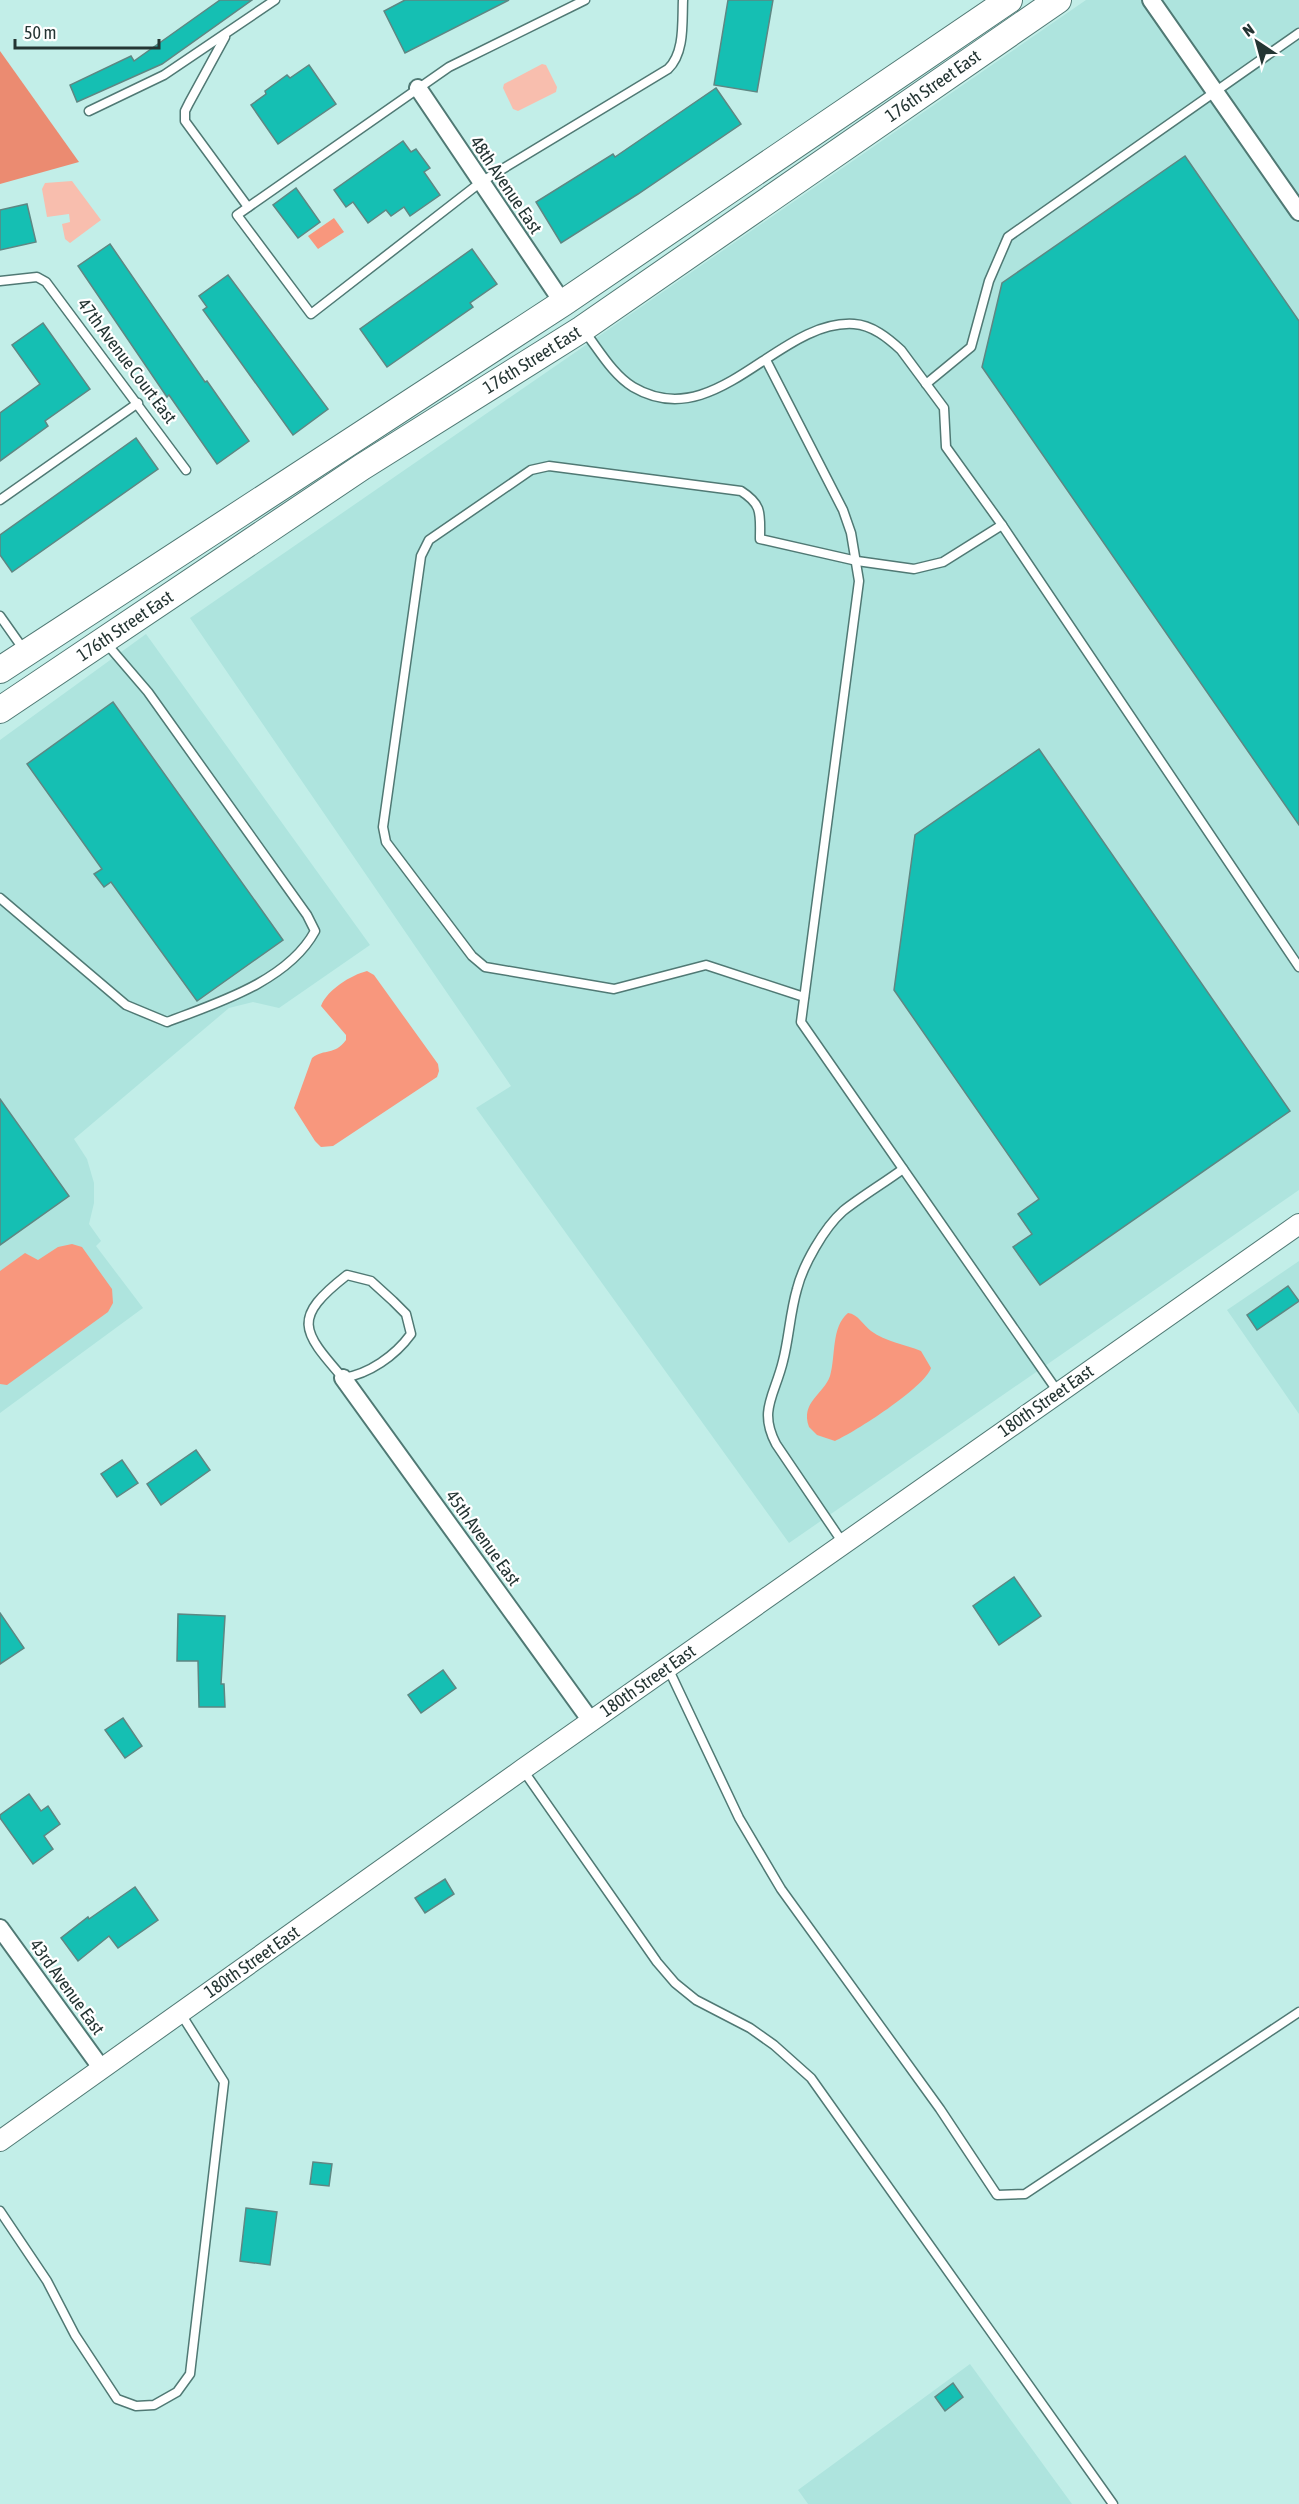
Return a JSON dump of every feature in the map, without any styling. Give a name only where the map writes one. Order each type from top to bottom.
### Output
[{"type":"main road","name":"176th Street East","points":[[0,670],[530,325],[1009,0]]},
{"type":"main road","name":"176th Street East","points":[[0,710],[362,467],[582,329],[1058,0]]},
{"type":"main road","points":[[362,467],[363,451],[446,397],[501,357],[530,325]]},
{"type":"street","points":[[1151,0],[1299,213]]},
{"type":"street","name":"48th Avenue East","points":[[418,88],[562,303]]},
{"type":"street","name":"180th Street East","points":[[0,2141],[843,1543],[1299,1224]]},
{"type":"street","name":"45th Avenue East","points":[[343,1378],[591,1721]]},
{"type":"street","name":"43rd Avenue East","points":[[0,1928],[102,2069]]},
{"type":"lane","points":[[89,111],[159,78],[275,0]]},
{"type":"lane","points":[[585,0],[449,67],[237,215],[311,314],[481,182],[668,69],[676,59],[679,50],[683,0]]},
{"type":"lane","points":[[926,384],[971,347],[989,281],[1008,237],[1299,33]]},
{"type":"lane","points":[[226,35],[185,111],[185,121],[248,207]]},
{"type":"lane","name":"47th Avenue Court East","points":[[0,281],[37,277],[57,294],[186,470]]},
{"type":"lane","points":[[582,329],[618,375],[631,386],[652,396],[668,399],[696,397],[825,327],[855,324],[870,328],[892,342],[901,350],[944,408],[946,447],[1002,525],[1299,966]]},
{"type":"lane","points":[[766,360],[843,510],[857,561],[859,581],[801,1022],[1058,1392]]},
{"type":"lane","points":[[0,500],[138,403]]},
{"type":"lane","points":[[804,997],[706,965],[614,989],[485,967],[472,956],[386,842],[383,827],[421,556],[429,540],[531,470],[549,466],[741,491],[754,499],[760,512],[760,539],[857,561],[914,569],[930,567],[943,562],[1002,525]]},
{"type":"lane","points":[[0,616],[26,653]]},
{"type":"lane","points":[[0,898],[126,1005],[167,1022],[214,1005],[274,974],[306,946],[315,931],[307,915],[148,692],[104,640]]},
{"type":"lane","points":[[843,1543],[776,1444],[766,1420],[783,1362],[792,1309],[805,1266],[842,1212],[903,1169]]},
{"type":"lane","points":[[347,1275],[355,1275],[371,1281],[406,1314],[411,1334],[402,1346],[380,1363],[352,1377],[343,1378],[315,1346],[308,1329],[310,1313],[317,1301],[347,1275]]},
{"type":"lane","points":[[668,1667],[739,1818],[781,1889],[940,2109],[997,2195],[1025,2194],[1299,2012]]},
{"type":"lane","points":[[523,1769],[657,1962],[675,1983],[696,2000],[750,2028],[774,2045],[811,2078],[1113,2504]]},
{"type":"lane","points":[[0,2211],[47,2281],[75,2335],[117,2399],[136,2406],[154,2405],[177,2392],[190,2374],[224,2082],[180,2013]]},
{"type":"shaded area","points":[[1086,0],[1299,0],[1299,1190],[789,1543],[476,1108],[511,1086],[190,618]]},
{"type":"shaded area","points":[[0,51],[79,162],[0,184]]},
{"type":"shaded area","points":[[542,64],[546,65],[557,87],[556,92],[518,111],[513,109],[503,88],[504,84]]},
{"type":"shaded area","points":[[72,181],[101,220],[70,243],[65,239],[62,224],[70,222],[69,214],[47,217],[42,189],[45,183]]},
{"type":"shaded area","points":[[334,218],[344,232],[318,249],[308,236]]},
{"type":"shaded area","points":[[146,634],[370,945],[279,1008],[253,1002],[229,1008],[74,1139],[87,1159],[94,1183],[94,1203],[89,1224],[101,1241],[96,1246],[143,1308],[0,1413],[0,740]]},
{"type":"shaded area","points":[[367,971],[374,975],[438,1064],[439,1071],[437,1077],[333,1146],[321,1147],[294,1108],[312,1058],[337,1048],[346,1040],[346,1035],[321,1006],[324,1000],[340,984]]},
{"type":"shaded area","points":[[72,1244],[82,1247],[112,1289],[113,1303],[108,1312],[7,1385],[0,1384],[0,1271],[25,1253],[38,1260],[58,1247]]},
{"type":"shaded area","points":[[1299,1261],[1299,1414],[1227,1310]]},
{"type":"shaded area","points":[[848,1313],[858,1318],[877,1335],[921,1351],[931,1368],[926,1377],[903,1398],[835,1441],[817,1435],[809,1427],[807,1418],[810,1405],[830,1376],[836,1334]]},
{"type":"shaded area","points":[[970,2364],[1072,2504],[808,2504],[798,2490]]},
{"type":"building","points":[[220,0],[252,0],[162,64],[77,102],[70,85],[131,56],[134,61]]},
{"type":"building","points":[[405,0],[509,0],[405,53],[384,11]]},
{"type":"building","points":[[728,0],[773,0],[757,92],[714,85]]},
{"type":"building","points":[[309,65],[336,104],[278,144],[251,105],[287,75],[290,78]]},
{"type":"building","points":[[716,88],[741,124],[561,243],[536,202],[613,154],[615,157]]},
{"type":"building","points":[[403,141],[411,152],[416,149],[430,168],[424,172],[440,195],[410,216],[404,207],[391,216],[386,210],[368,223],[353,202],[346,207],[334,190]]},
{"type":"building","points":[[1185,156],[1299,321],[1299,825],[982,367],[1002,283]]},
{"type":"building","points":[[296,188],[320,222],[298,238],[273,205]]},
{"type":"building","points":[[27,204],[36,242],[0,250],[0,210]]},
{"type":"building","points":[[110,244],[205,382],[207,381],[249,441],[217,464],[169,395],[167,397],[78,266]]},
{"type":"building","points":[[472,249],[497,284],[470,303],[473,307],[387,367],[360,329]]},
{"type":"building","points":[[228,275],[328,409],[293,435],[203,310],[207,307],[199,296]]},
{"type":"building","points":[[43,323],[90,389],[45,421],[48,426],[0,461],[0,413],[40,384],[12,345]]},
{"type":"building","points":[[136,438],[158,469],[12,572],[0,555],[0,535]]},
{"type":"building","points":[[113,702],[283,940],[197,1001],[111,882],[104,887],[94,874],[102,869],[27,764]]},
{"type":"building","points":[[1039,749],[1290,1111],[1040,1285],[1013,1247],[1032,1234],[1018,1214],[1039,1199],[894,990],[915,835]]},
{"type":"building","points":[[0,1099],[69,1196],[0,1245]]},
{"type":"building","points":[[1288,1286],[1299,1301],[1257,1330],[1247,1315]]},
{"type":"building","points":[[196,1450],[210,1470],[161,1505],[147,1484]]},
{"type":"building","points":[[122,1460],[138,1483],[117,1497],[101,1474]]},
{"type":"building","points":[[1014,1577],[1041,1616],[999,1645],[973,1606]]},
{"type":"building","points":[[0,1613],[24,1648],[0,1664]]},
{"type":"building","points":[[178,1614],[225,1616],[221,1684],[224,1684],[225,1707],[199,1707],[198,1661],[177,1661]]},
{"type":"building","points":[[443,1670],[456,1688],[421,1713],[408,1695]]},
{"type":"building","points":[[123,1718],[142,1746],[125,1758],[105,1730]]},
{"type":"building","points":[[29,1794],[41,1811],[48,1806],[60,1824],[44,1836],[53,1849],[33,1864],[0,1818],[0,1815]]},
{"type":"building","points":[[445,1879],[454,1894],[425,1913],[415,1898]]},
{"type":"building","points":[[135,1887],[158,1920],[118,1948],[109,1936],[78,1961],[61,1938],[88,1917],[89,1919]]},
{"type":"building","points":[[313,2162],[332,2164],[329,2186],[310,2184]]},
{"type":"building","points":[[246,2208],[277,2212],[270,2265],[240,2261]]},
{"type":"building","points":[[953,2383],[963,2397],[945,2411],[935,2397]]}]
